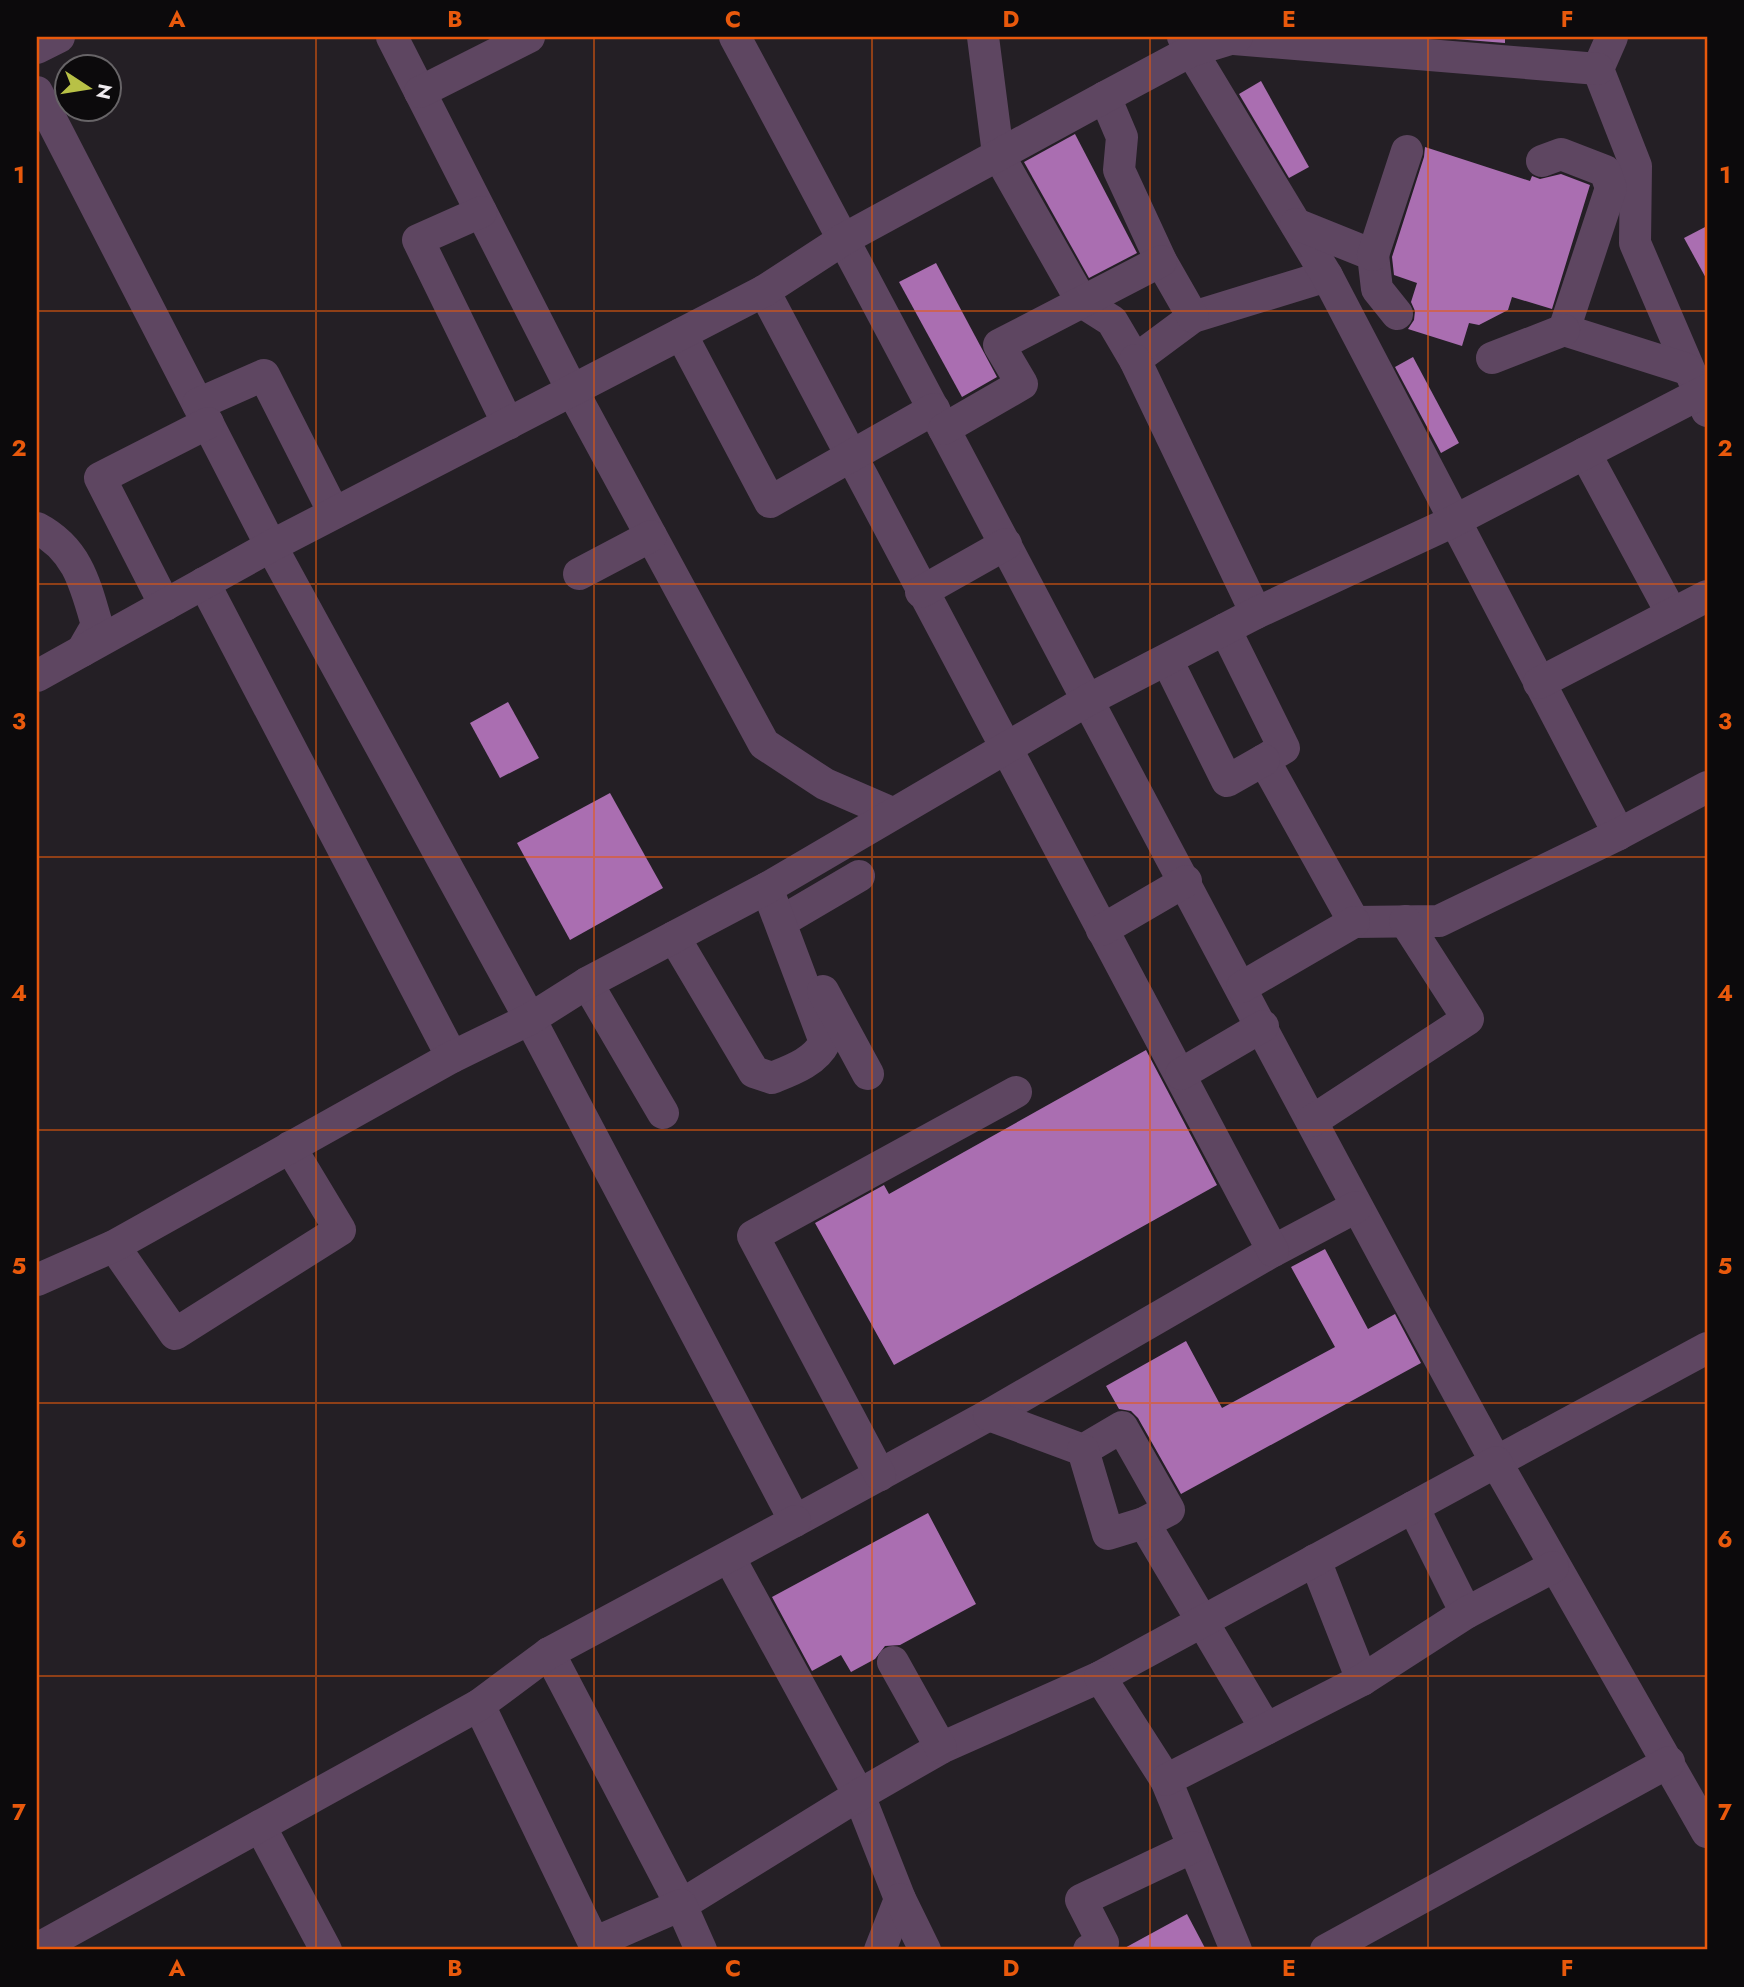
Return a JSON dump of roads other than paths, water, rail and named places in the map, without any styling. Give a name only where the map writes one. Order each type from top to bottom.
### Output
[{"type":"lane","points":[[392,37],[572,390],[764,744],[825,784],[892,813]]},
{"type":"lane","points":[[421,92],[529,37]]},
{"type":"lane","points":[[735,37],[1242,986],[1356,1207],[1553,1567],[1669,1762],[1707,1832]]},
{"type":"lane","points":[[983,37],[998,154],[1083,302],[1112,321],[1135,360],[1256,613]]},
{"type":"lane","points":[[1612,37],[1598,69],[1636,166],[1635,243],[1700,391]]},
{"type":"lane","points":[[37,676],[271,546],[764,291],[844,239],[1105,97],[1187,44],[1236,38],[1598,69]]},
{"type":"lane","points":[[1187,44],[1327,276],[1619,834]]},
{"type":"lane","points":[[37,92],[271,546],[530,1019],[795,1521]]},
{"type":"lane","points":[[1105,97],[1122,137],[1118,170],[1161,261],[1193,317]]},
{"type":"lane","points":[[1396,314],[1377,289],[1373,256],[1407,151]]},
{"type":"lane","points":[[1542,161],[1561,154],[1605,171],[1611,188],[1564,330]]},
{"type":"lane","points":[[481,212],[418,240],[508,424]]},
{"type":"lane","points":[[1296,224],[1373,256]]},
{"type":"lane","points":[[681,334],[770,502],[850,457],[1022,384],[999,345],[1161,261]]},
{"type":"lane","points":[[1135,360],[1193,317],[1327,276]]},
{"type":"lane","points":[[764,291],[920,592],[1009,747],[1102,930],[1273,1251]]},
{"type":"lane","points":[[1492,358],[1564,330],[1700,391]]},
{"type":"lane","points":[[165,605],[100,478],[264,375],[334,513]]},
{"type":"lane","points":[[37,1280],[114,1246],[452,1057],[530,1019],[587,983],[767,888],[1088,700],[1256,613],[1454,521],[1700,391]]},
{"type":"lane","points":[[1584,453],[1672,614]]},
{"type":"lane","points":[[37,528],[60,540],[85,583],[97,625],[82,651]]},
{"type":"lane","points":[[579,574],[651,536]]},
{"type":"lane","points":[[920,592],[1006,544]]},
{"type":"lane","points":[[204,583],[452,1057]]},
{"type":"lane","points":[[1539,683],[1707,596]]},
{"type":"lane","points":[[1167,660],[1227,781],[1284,748],[1224,629]]},
{"type":"lane","points":[[1264,760],[1354,922]]},
{"type":"lane","points":[[1242,986],[1354,922],[1439,921],[1707,788]]},
{"type":"lane","points":[[785,920],[859,876]]},
{"type":"lane","points":[[1102,930],[1186,881]]},
{"type":"lane","points":[[767,888],[868,1074]]},
{"type":"lane","points":[[674,937],[754,1072],[772,1078],[794,1070],[819,1054],[825,1042],[767,888]]},
{"type":"lane","points":[[1312,1121],[1468,1018],[1405,921]]},
{"type":"lane","points":[[587,983],[663,1113]]},
{"type":"lane","points":[[1181,1074],[1263,1026]]},
{"type":"lane","points":[[880,1475],[753,1236],[1016,1092]]},
{"type":"lane","points":[[114,1246],[174,1334],[340,1230],[290,1147]]},
{"type":"lane","points":[[37,1950],[479,1705],[549,1653],[989,1415],[1273,1251],[1356,1207]]},
{"type":"lane","points":[[479,1705],[594,1943],[681,1905],[859,1795],[941,1748],[1100,1677],[1707,1348]]},
{"type":"lane","points":[[989,1415],[1083,1450]]},
{"type":"lane","points":[[1122,1427],[1169,1510],[1144,1523],[1108,1534],[1083,1450],[1122,1427]]},
{"type":"lane","points":[[1413,1507],[1466,1613]]},
{"type":"lane","points":[[1144,1523],[1266,1729]]},
{"type":"lane","points":[[729,1557],[859,1795],[900,1899],[925,1950]]},
{"type":"lane","points":[[1315,1560],[1362,1680]]},
{"type":"lane","points":[[1166,1780],[1362,1680],[1466,1613],[1553,1567]]},
{"type":"lane","points":[[549,1653],[681,1905],[701,1950]]},
{"type":"lane","points":[[893,1662],[941,1748]]},
{"type":"lane","points":[[1100,1677],[1166,1780],[1236,1950]]},
{"type":"lane","points":[[1326,1950],[1669,1762]]},
{"type":"lane","points":[[260,1826],[326,1950]]},
{"type":"lane","points":[[1089,1950],[1103,1943],[1081,1900],[1193,1847]]},
{"type":"lane","points":[[880,1950],[900,1899]]}]
